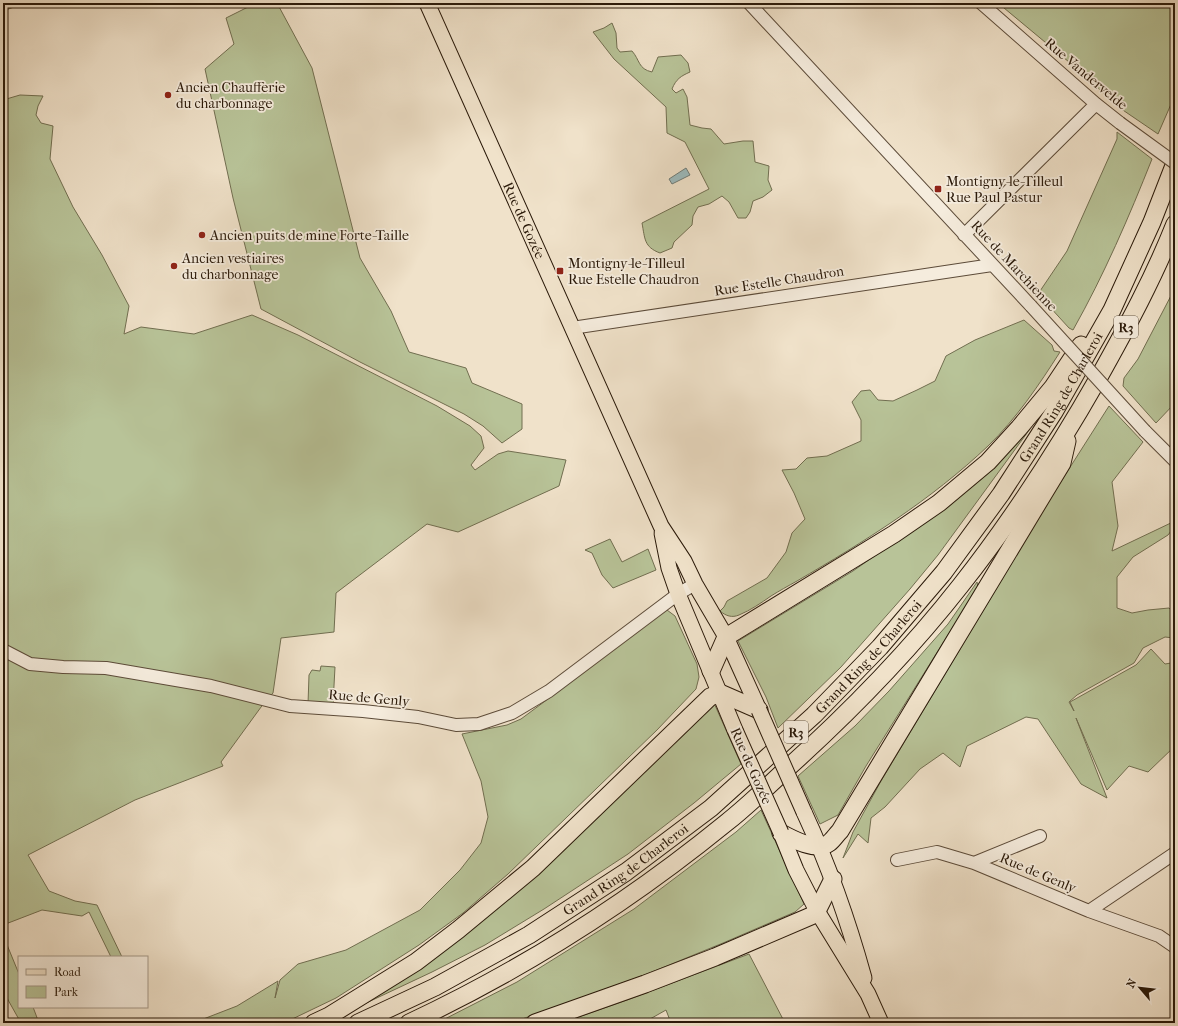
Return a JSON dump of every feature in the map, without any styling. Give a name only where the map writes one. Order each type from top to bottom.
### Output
[{"type":"highway","name":"Grand Ring de Charleroi","points":[[358,1023],[435,987],[529,935],[626,872],[711,808],[814,715],[880,647],[944,572],[1001,494],[1054,412],[1112,310],[1152,222],[1175,163]]},
{"type":"highway","name":"Grand Ring de Charleroi","points":[[409,1023],[447,1005],[544,952],[639,890],[727,823],[827,733],[896,662],[961,586],[1019,507],[1071,427],[1130,321],[1175,224]]},
{"type":"highway","points":[[710,671],[726,637],[894,534],[938,503],[988,462],[1053,387],[1085,339],[1112,310]]},
{"type":"highway","points":[[781,833],[798,842],[820,847],[829,844],[840,832],[1062,463],[1071,427]]},
{"type":"highway","points":[[314,1023],[329,1016],[416,962],[458,930],[533,868],[710,697],[720,693],[759,710]]},
{"type":"highway","points":[[535,1023],[645,984],[715,957],[811,916],[817,911],[833,879]]},
{"type":"main road","name":"Rue de Gozée","points":[[426,3],[661,526],[684,561],[695,584],[726,637],[759,710],[833,879],[852,933],[868,994]]},
{"type":"main road","name":"Rue de Gozée","points":[[661,526],[669,568],[678,594],[796,870],[817,911],[868,994],[881,1023]]},
{"type":"street","name":"Rue de Marchienne","points":[[749,3],[1031,306],[1145,431],[1175,461]]},
{"type":"street","name":"Rue Vandervelde","points":[[981,3],[1096,104],[1175,163]]},
{"type":"street","points":[[964,235],[1096,104]]},
{"type":"street","name":"Rue Estelle Chaudron","points":[[572,328],[992,264]]},
{"type":"street","name":"Rue de Genly","points":[[3,650],[30,664],[63,667],[106,668],[211,686],[290,706],[363,711],[418,717],[456,725],[479,724],[512,713],[549,691],[678,594],[695,584]]},
{"type":"street","name":"Rue de Genly","points":[[974,863],[1040,836]]},
{"type":"street","name":"Rue de Genly","points":[[897,860],[937,852],[974,863],[1089,911],[1159,936],[1175,947]]},
{"type":"street","points":[[1089,911],[1175,853]]},
{"type":"green space","points":[[3,3],[25,3],[3,11]]},
{"type":"green space","points":[[256,3],[277,3],[312,68],[360,258],[391,311],[409,352],[466,368],[472,383],[522,404],[522,429],[502,443],[483,426],[464,414],[360,362],[261,309],[233,198],[205,69],[234,44],[226,18]]},
{"type":"green space","points":[[998,3],[1175,3],[1175,95],[1158,134],[1114,104],[1087,77]]},
{"type":"green space","points":[[612,23],[616,33],[617,48],[620,52],[632,51],[647,71],[652,72],[658,57],[681,55],[688,63],[690,72],[679,78],[672,89],[676,93],[683,89],[687,97],[690,125],[711,129],[724,144],[753,141],[755,162],[769,166],[768,180],[772,190],[763,197],[753,201],[750,212],[746,218],[738,218],[729,202],[722,196],[709,204],[698,207],[693,216],[692,225],[674,242],[672,248],[660,253],[648,245],[642,223],[709,189],[685,142],[667,133],[666,107],[614,59],[593,32]]},
{"type":"green space","points":[[20,95],[43,96],[38,106],[36,115],[41,123],[53,126],[50,159],[73,207],[102,255],[129,306],[124,334],[141,327],[194,334],[252,315],[298,335],[437,406],[470,426],[481,436],[484,448],[471,465],[475,470],[498,454],[508,451],[566,460],[559,486],[458,532],[427,524],[336,593],[334,632],[281,638],[273,693],[221,762],[223,766],[135,800],[28,855],[49,891],[75,901],[97,905],[122,956],[111,956],[89,912],[82,916],[42,910],[3,925],[3,100]]},
{"type":"green space","points":[[1117,132],[1152,159],[1116,246],[1073,330],[1069,328],[1038,294],[1067,251],[1117,139]]},
{"type":"green space","points":[[1175,288],[1175,403],[1156,423],[1123,386],[1124,378],[1138,359]]},
{"type":"green space","points":[[1024,320],[1052,345],[1054,351],[1060,352],[1027,401],[1008,425],[988,446],[966,466],[920,502],[847,551],[743,613],[736,616],[731,616],[720,611],[727,601],[767,578],[786,552],[792,533],[805,519],[782,470],[796,469],[807,458],[827,456],[861,441],[861,420],[852,402],[861,391],[870,390],[878,400],[893,401],[935,381],[946,356],[975,340]]},
{"type":"green space","points":[[1109,406],[1143,442],[1112,482],[1118,526],[1112,551],[1175,521],[1175,526],[1168,535],[1133,557],[1117,577],[1117,608],[1132,613],[1169,608],[1175,614],[1175,635],[1174,638],[1165,637],[1143,648],[1134,663],[1077,695],[1069,702],[1074,711],[1070,702],[1136,665],[1151,649],[1165,664],[1171,663],[1175,668],[1175,746],[1148,772],[1129,766],[1107,790],[1076,718],[1107,798],[1081,784],[1038,719],[1026,717],[967,746],[960,767],[943,753],[920,769],[885,807],[871,818],[868,843],[858,834],[843,858],[853,832],[881,781],[1053,494]]},
{"type":"green space","points":[[1030,429],[938,555],[910,589],[841,667],[778,728],[766,697],[738,641],[853,571],[939,511],[974,482]]},
{"type":"green space","points":[[610,539],[622,562],[648,549],[656,570],[613,588],[602,575],[592,553],[585,550]]},
{"type":"green space","points":[[977,582],[978,587],[866,766],[838,815],[820,824],[798,776],[855,726],[889,691],[948,624]]},
{"type":"green space","points":[[667,610],[675,616],[697,664],[699,677],[696,689],[657,730],[508,874],[463,913],[419,945],[336,998],[284,1023],[193,1023],[237,1006],[278,981],[275,998],[280,980],[298,964],[346,950],[420,910],[460,870],[481,843],[488,817],[481,781],[462,734],[507,725],[521,719],[646,624]]},
{"type":"green space","points":[[321,666],[335,667],[333,704],[308,704],[309,675],[312,670],[320,671]]},
{"type":"green space","points":[[714,703],[741,764],[694,803],[628,854],[544,909],[485,945],[347,1012],[423,962]]},
{"type":"green space","points":[[761,810],[804,904],[795,912],[647,974],[511,1023],[437,1023],[517,982],[634,909],[736,832]]},
{"type":"green space","points":[[3,935],[18,972],[18,1008],[33,1008],[39,1023],[21,1023],[3,991]]},
{"type":"green space","points":[[749,954],[785,1023],[671,1023],[666,1010],[643,1023],[561,1023],[627,1000]]},
{"type":"water","points":[[686,168],[690,175],[672,184],[669,179]]},
{"type":"place","name":"Ancien Chaufferie du charbonnage","points":[[168,95]]},
{"type":"place","name":"Montigny-le-Tilleul Rue Paul Pastur","points":[[938,189]]},
{"type":"place","name":"Ancien puits de mine Forte-Taille","points":[[202,235]]},
{"type":"place","name":"Ancien vestiaires du charbonnage","points":[[174,266]]},
{"type":"place","name":"Montigny-le-Tilleul Rue Estelle Chaudron","points":[[560,271]]}]
